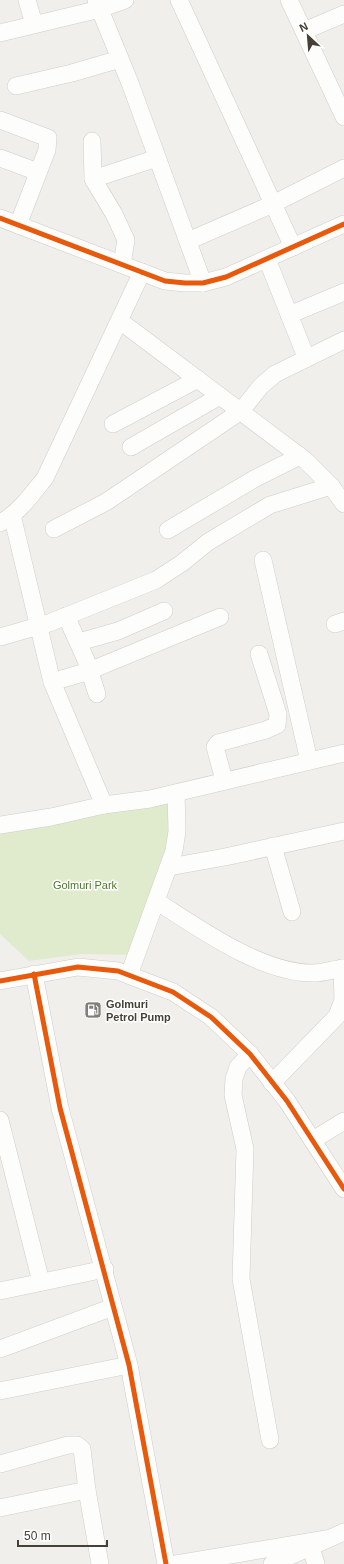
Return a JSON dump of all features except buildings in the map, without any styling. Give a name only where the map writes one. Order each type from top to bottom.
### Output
[{"type":"street","points":[[27,0],[34,24]]},
{"type":"street","points":[[0,33],[98,4],[125,0]]},
{"type":"street","points":[[179,0],[293,247]]},
{"type":"street","points":[[289,0],[344,116]]},
{"type":"street","points":[[98,4],[203,282]]},
{"type":"street","points":[[304,31],[344,14]]},
{"type":"street","points":[[16,86],[72,73],[120,59]]},
{"type":"street","points":[[0,120],[48,138],[47,150],[18,225]]},
{"type":"street","points":[[92,141],[93,179],[114,214],[126,240],[122,264]]},
{"type":"street","points":[[0,158],[38,172]]},
{"type":"street","points":[[93,179],[157,158]]},
{"type":"street","points":[[188,241],[273,204],[344,168]]},
{"type":"street","points":[[0,218],[165,281],[184,283],[203,282],[226,277],[344,224]]},
{"type":"street","points":[[267,259],[306,358]]},
{"type":"street","points":[[104,805],[52,682],[38,627],[6,519],[45,478],[142,272]]},
{"type":"street","points":[[289,314],[344,292]]},
{"type":"street","points":[[120,320],[300,456],[331,486],[344,504]]},
{"type":"street","points":[[54,529],[106,502],[241,411],[261,386],[275,374],[344,340]]},
{"type":"street","points":[[113,424],[198,379]]},
{"type":"street","points":[[131,447],[220,396]]},
{"type":"street","points":[[168,530],[254,479],[300,456]]},
{"type":"street","points":[[0,637],[38,627],[156,580],[182,563],[208,542],[270,504],[331,486]]},
{"type":"street","points":[[263,560],[309,761]]},
{"type":"street","points":[[79,642],[118,632],[164,611]]},
{"type":"street","points":[[66,616],[79,642],[97,694]]},
{"type":"street","points":[[52,682],[89,671],[220,617]]},
{"type":"street","points":[[224,780],[215,747],[218,743],[274,728],[279,720],[259,654]]},
{"type":"street","points":[[0,825],[51,817],[104,805],[150,799],[224,780],[344,754]]},
{"type":"street","points":[[129,976],[169,867],[177,831],[176,792]]},
{"type":"street","points":[[169,867],[344,831]]},
{"type":"street","points":[[273,846],[292,912]]},
{"type":"street","points":[[156,901],[222,943],[273,965],[315,973],[343,968],[343,1000],[337,1016],[272,1083]]},
{"type":"street","points":[[2,976],[34,974],[78,967],[118,971],[173,992],[186,1000],[211,1017],[250,1054],[313,1140],[344,1189]]},
{"type":"street","points":[[34,974],[60,1108],[129,1365],[166,1564]]},
{"type":"street","points":[[250,1054],[238,1067],[234,1079],[234,1095],[245,1149],[241,1279],[270,1440]]},
{"type":"street","points":[[0,1120],[41,1282]]},
{"type":"street","points":[[313,1140],[344,1121]]},
{"type":"street","points":[[0,1291],[104,1269]]},
{"type":"street","points":[[0,1349],[113,1307]]},
{"type":"street","points":[[0,1391],[129,1365]]},
{"type":"street","points":[[0,1464],[68,1446],[77,1445],[82,1448],[87,1490],[100,1564]]},
{"type":"street","points":[[0,1508],[87,1490]]},
{"type":"street","points":[[176,1564],[310,1544],[344,1532]]},
{"type":"street","points":[[276,1563],[310,1544]]},
{"type":"street","points":[[310,1544],[316,1564]]},
{"type":"green space","name":"Golmuri Park","points":[[172,801],[170,851],[133,955],[82,954],[29,961],[0,934],[0,831]]},
{"type":"cycle path","points":[[0,218],[165,281],[185,283],[203,283],[226,277],[344,224]]},
{"type":"cycle path","points":[[0,981],[78,967],[118,971],[173,992],[211,1017],[250,1054],[287,1101],[344,1189]]},
{"type":"cycle path","points":[[34,974],[60,1108],[129,1365],[166,1564]]},
{"type":"place","name":"Golmuri Petrol Pump","points":[[93,1010]]}]
